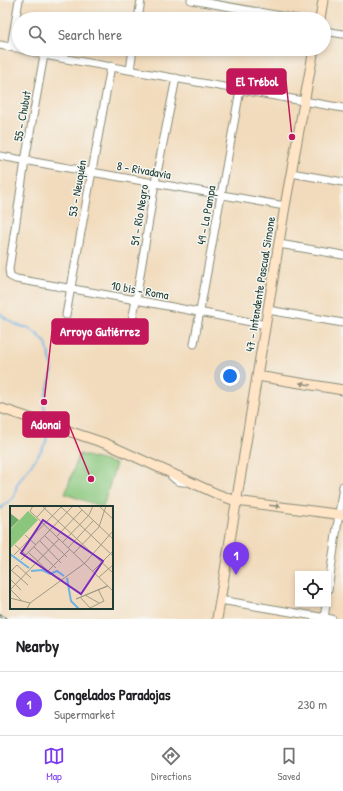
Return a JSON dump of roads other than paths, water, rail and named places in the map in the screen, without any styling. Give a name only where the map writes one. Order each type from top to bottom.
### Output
[{"type":"street","points":[[17,12],[19,0]]},
{"type":"street","points":[[139,12],[141,0]]},
{"type":"street","points":[[191,0],[259,12]]},
{"type":"street","points":[[321,12],[323,0]]},
{"type":"street","points":[[331,32],[343,34]]},
{"type":"street","points":[[0,45],[11,47],[12,41]]},
{"type":"street","name":"55 - Chubut","points":[[10,276],[9,269],[25,161],[44,56]]},
{"type":"street","points":[[50,56],[343,108]]},
{"type":"street","points":[[130,70],[132,56]]},
{"type":"street","name":"47 - Intendente Pascual Simone","points":[[216,619],[285,206],[313,56]]},
{"type":"street","name":"53 - Neuquén","points":[[66,315],[111,66]]},
{"type":"street","name":"51 - Río Negro","points":[[130,331],[155,183],[176,78]]},
{"type":"street","name":"49 - La Pampa","points":[[194,344],[240,90]]},
{"type":"street","name":"8 - Rivadavia","points":[[0,156],[285,206]]},
{"type":"street","points":[[291,173],[343,182]]},
{"type":"street","points":[[279,244],[343,255]]},
{"type":"street","name":"10 bis - Roma","points":[[10,276],[16,279],[266,325]]},
{"type":"street","points":[[268,310],[343,323]]},
{"type":"street","points":[[257,376],[343,390]]},
{"type":"street","points":[[0,408],[108,444],[188,481],[236,501],[341,514]]},
{"type":"street","points":[[331,572],[341,514],[343,486]]},
{"type":"street","points":[[220,600],[332,619]]},
{"type":"street","points":[[324,618],[326,607]]},
{"type":"waterway","points":[[0,313],[5,318],[17,325],[29,328],[46,343],[53,369],[44,402],[45,415],[49,421]]},
{"type":"waterway","points":[[0,509],[14,497],[17,484],[46,442],[48,428]]},
{"type":"railway","points":[[0,615],[5,619]]},
{"type":"place","name":"El Trébol","points":[[292,137]]},
{"type":"place","name":"Arroyo Gutiérrez","points":[[44,402]]},
{"type":"place","name":"Adonai","points":[[91,479]]},
{"type":"place","name":"Congelados Paradojas","points":[[236,575]]}]
